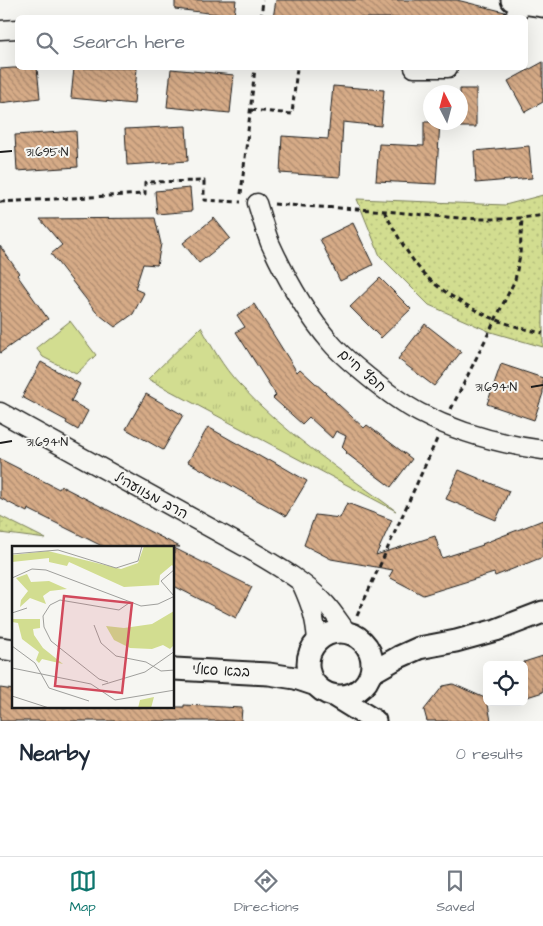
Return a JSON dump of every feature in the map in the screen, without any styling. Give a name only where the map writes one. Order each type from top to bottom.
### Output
[{"type":"street","points":[[0,30],[15,29]]},
{"type":"street","name":"חפץ חיים","points":[[249,203],[307,311],[331,344],[355,367],[388,394],[420,413],[459,430],[489,440],[543,450]]},
{"type":"street","name":"הרב מזוועהיל","points":[[0,412],[278,566],[316,595],[356,630]]},
{"type":"street","name":"הרב מזוועהיל","points":[[301,583],[311,605],[316,627],[314,645]]},
{"type":"street","points":[[375,721],[324,690],[311,677],[308,668],[309,658],[314,645],[324,636],[333,632],[356,630],[398,647],[419,648],[472,637],[543,612]]},
{"type":"street","points":[[356,630],[370,649],[372,668],[369,678],[374,703],[384,721]]},
{"type":"street","name":"בבא סאלי","points":[[269,674],[289,666],[314,645]]},
{"type":"street","points":[[324,690],[342,696],[352,694],[360,689],[369,678],[399,657],[419,648]]},
{"type":"street","name":"בבא סאלי","points":[[175,669],[269,674],[295,678],[324,690]]},
{"type":"path","points":[[261,15],[263,0]]},
{"type":"path","points":[[249,203],[250,110],[255,70]]},
{"type":"path","points":[[250,110],[292,114],[297,70]]},
{"type":"path","points":[[0,202],[145,194],[146,182],[204,181],[204,200],[489,219],[543,215]]},
{"type":"path","points":[[384,211],[407,252],[425,276],[466,306],[496,320],[543,333]]},
{"type":"path","points":[[356,630],[444,423],[515,280],[520,255],[522,217]]},
{"type":"green space","points":[[543,195],[543,347],[491,332],[429,305],[380,256],[357,199],[505,205]]},
{"type":"green space","points":[[70,321],[96,355],[76,374],[43,357],[36,348]]},
{"type":"green space","points":[[201,327],[228,371],[256,402],[314,451],[396,511],[148,379]]},
{"type":"green space","points":[[0,516],[46,539],[0,533]]},
{"type":"building","points":[[175,0],[236,0],[234,15],[175,9]]},
{"type":"building","points":[[276,0],[457,0],[505,12],[504,15],[274,15]]},
{"type":"building","points":[[543,62],[543,102],[525,112],[508,81]]},
{"type":"building","points":[[0,69],[37,70],[40,98],[0,103]]},
{"type":"building","points":[[74,70],[137,70],[134,104],[71,98]]},
{"type":"building","points":[[171,70],[234,75],[230,113],[167,107]]},
{"type":"building","points":[[333,86],[384,90],[381,126],[343,122],[340,177],[280,173],[282,136],[328,139]]},
{"type":"building","points":[[468,89],[476,89],[476,127],[468,127]]},
{"type":"building","points":[[186,126],[188,161],[127,165],[125,129]]},
{"type":"building","points":[[424,130],[439,130],[436,184],[376,181],[379,144],[424,146]]},
{"type":"building","points":[[76,131],[78,167],[17,171],[15,135]]},
{"type":"building","points":[[529,146],[532,178],[476,183],[474,151]]},
{"type":"building","points":[[190,188],[192,211],[157,214],[155,191]]},
{"type":"building","points":[[155,218],[161,244],[157,265],[143,264],[135,289],[144,293],[133,314],[115,327],[96,312],[51,254],[62,245],[40,219]]},
{"type":"building","points":[[214,218],[230,238],[199,263],[183,243]]},
{"type":"building","points":[[353,223],[373,265],[340,281],[320,239]]},
{"type":"building","points":[[0,246],[19,273],[17,275],[48,319],[0,353]]},
{"type":"building","points":[[380,278],[411,309],[381,338],[350,307]]},
{"type":"building","points":[[254,304],[297,372],[300,369],[364,428],[367,425],[412,459],[391,487],[346,453],[342,447],[346,436],[336,431],[332,438],[309,417],[302,424],[273,398],[276,395],[236,332],[245,327],[237,315]]},
{"type":"building","points":[[425,324],[461,352],[434,386],[398,359]]},
{"type":"building","points":[[41,362],[80,384],[71,401],[88,411],[78,430],[66,423],[67,421],[22,397]]},
{"type":"building","points":[[501,364],[543,378],[543,393],[534,420],[487,404]]},
{"type":"building","points":[[146,394],[183,415],[163,450],[126,429]]},
{"type":"building","points":[[208,427],[307,481],[286,516],[188,462]]},
{"type":"building","points":[[0,459],[59,489],[61,486],[180,547],[102,546],[28,509],[27,512],[0,498]]},
{"type":"building","points":[[459,470],[509,491],[496,520],[446,499]]},
{"type":"building","points":[[347,503],[392,520],[376,555],[435,536],[442,558],[483,545],[543,520],[543,557],[495,576],[494,573],[423,595],[389,577],[393,570],[331,559],[304,545],[315,515],[340,518]]},
{"type":"building","points":[[175,548],[252,587],[236,618],[175,587]]},
{"type":"building","points":[[543,656],[543,692],[528,697],[528,661]]},
{"type":"building","points":[[453,684],[483,697],[483,706],[488,706],[491,721],[427,721],[424,710],[443,686]]},
{"type":"building","points":[[0,688],[12,690],[12,708],[175,708],[184,707],[184,705],[242,708],[241,721],[0,721]]}]
